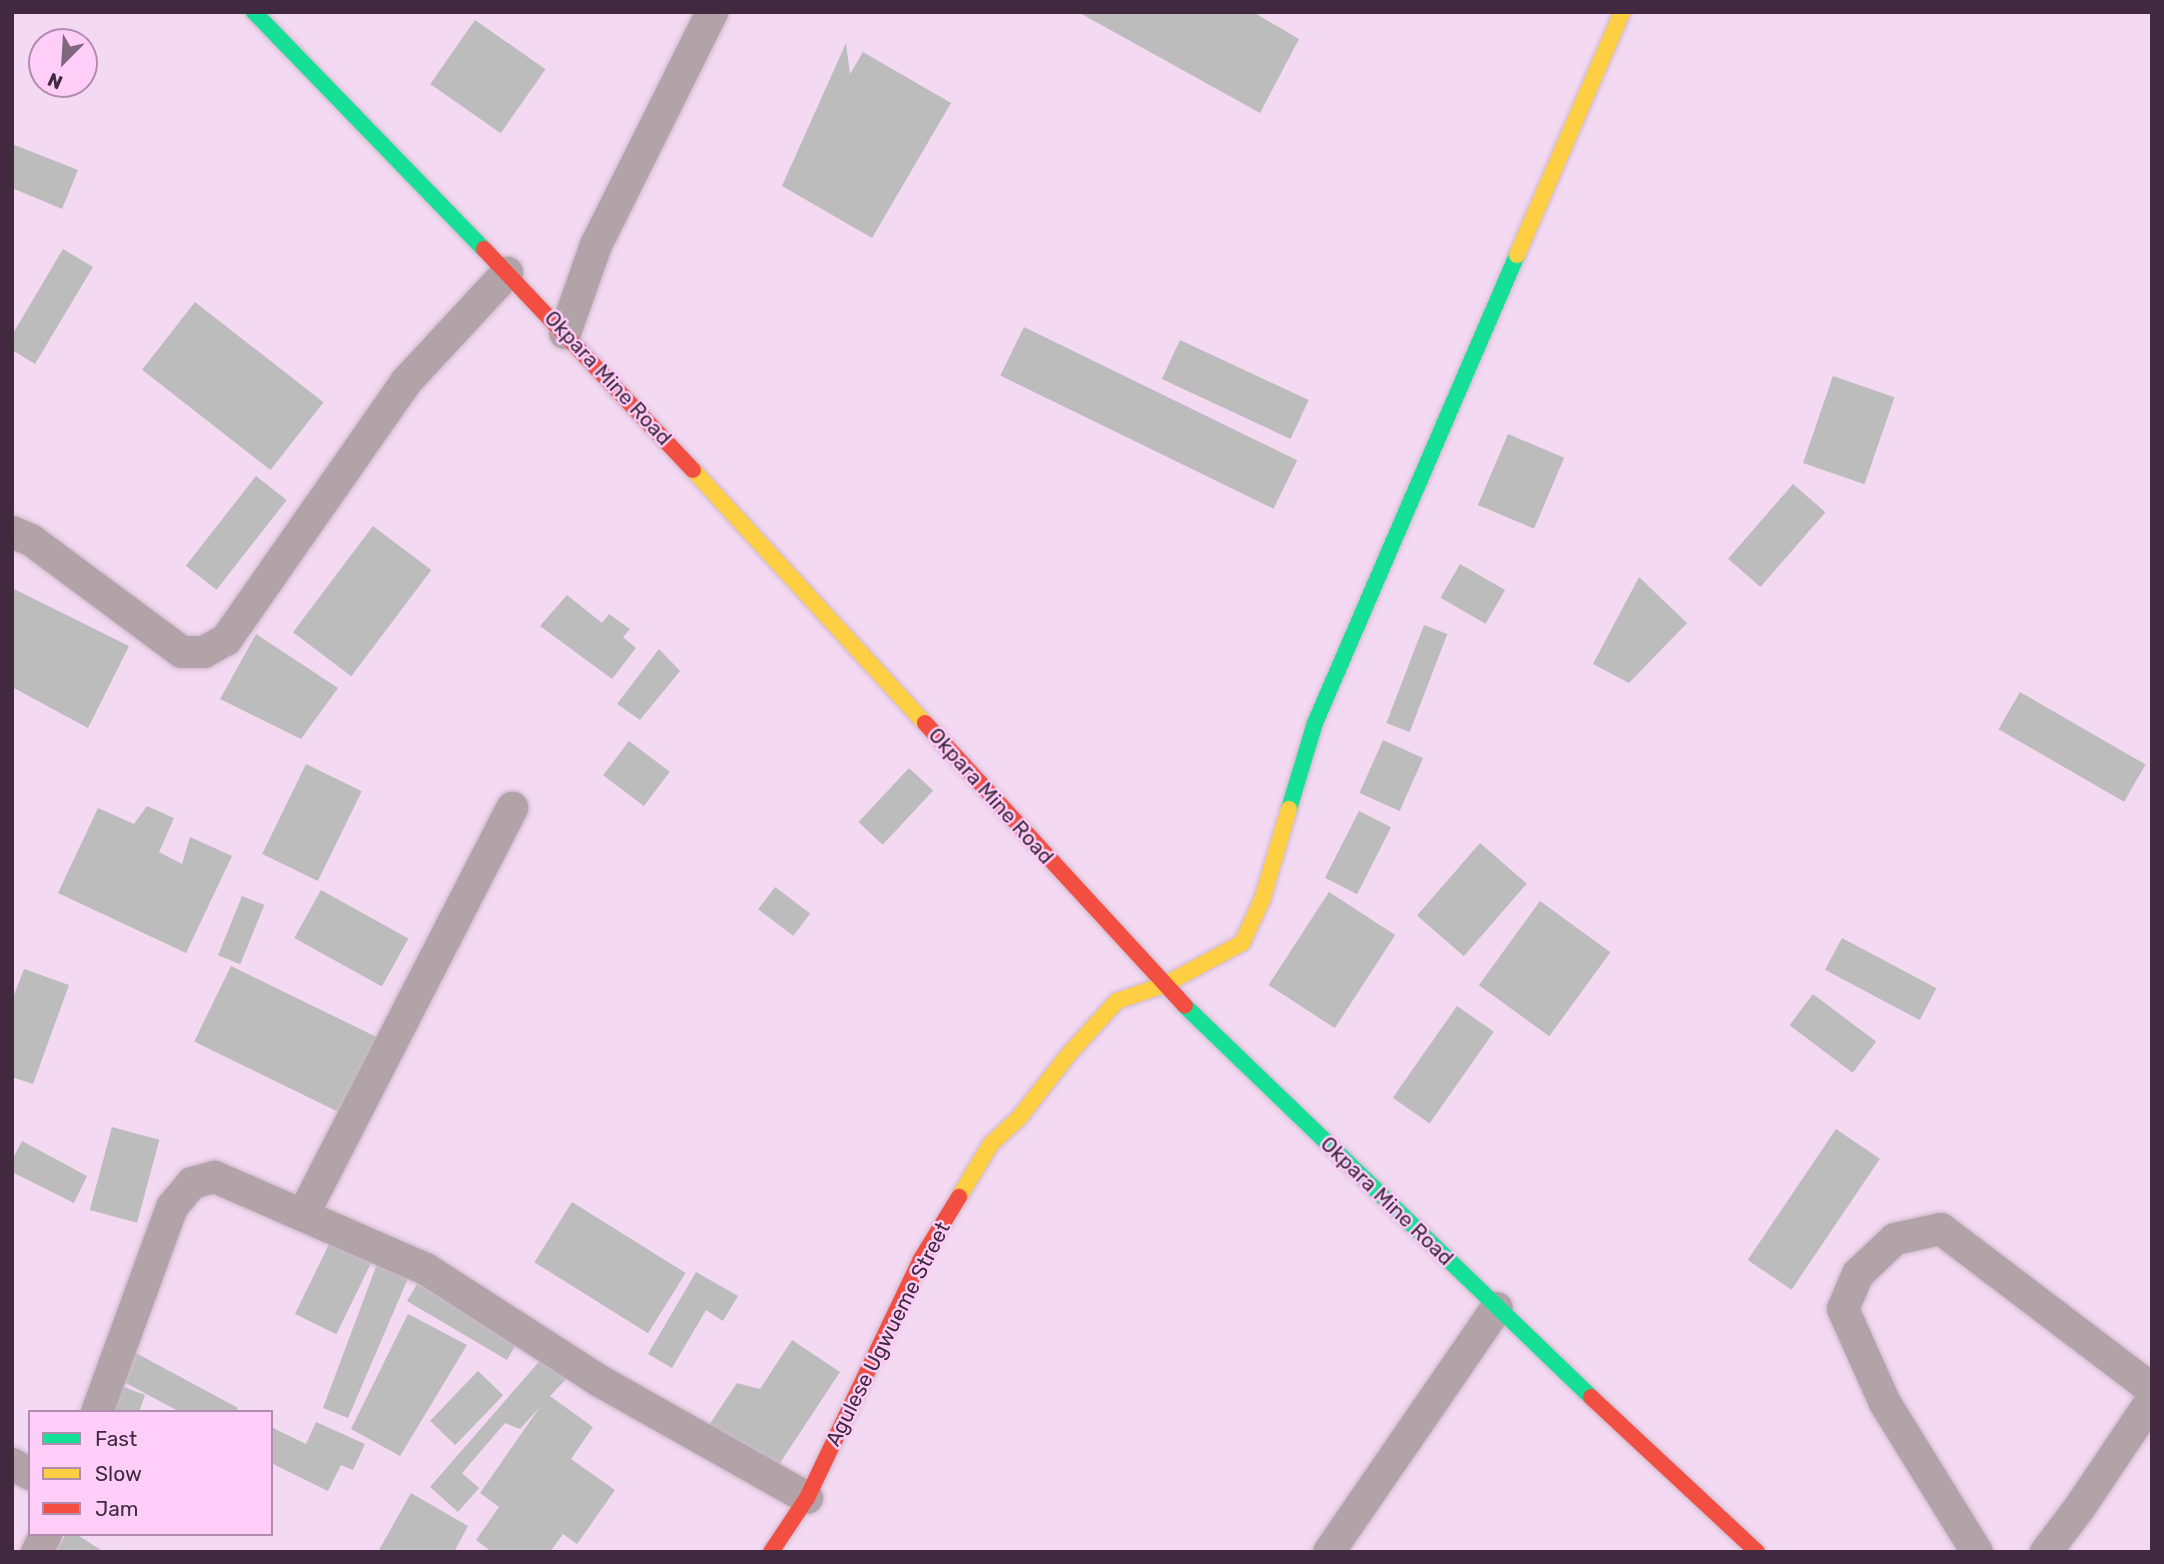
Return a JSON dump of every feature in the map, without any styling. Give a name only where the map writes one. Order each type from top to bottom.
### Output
[{"type":"street","name":"Okpara Mine Road","points":[[254,12],[565,332],[1164,985],[1497,1308],[1757,1552]]},
{"type":"street","points":[[565,332],[596,245],[712,12]]},
{"type":"street","name":"Agulese Ugwueme Street","points":[[771,1552],[807,1498],[921,1259],[991,1144],[1019,1118],[1069,1054],[1117,1001],[1164,985],[1242,943],[1262,900],[1315,723],[1622,12]]},
{"type":"street","points":[[12,531],[31,540],[182,652],[204,652],[226,640],[406,382],[507,272]]},
{"type":"street","points":[[303,1215],[512,808]]},
{"type":"street","points":[[98,1410],[172,1207],[192,1183],[215,1177],[426,1269],[598,1380],[807,1498]]},
{"type":"street","points":[[1976,1552],[1885,1403],[1843,1309],[1858,1275],[1895,1239],[1941,1229],[2152,1389]]},
{"type":"street","points":[[1329,1552],[1497,1308]]},
{"type":"street","points":[[2046,1552],[2080,1507],[2152,1400]]},
{"type":"street","points":[[12,1464],[28,1473]]},
{"type":"street","points":[[37,1552],[45,1536]]},
{"type":"building","points":[[1078,12],[1253,12],[1299,39],[1260,113]]},
{"type":"building","points":[[475,20],[545,69],[501,133],[430,84]]},
{"type":"building","points":[[846,43],[850,74],[863,52],[951,103],[872,238],[782,186]]},
{"type":"building","points":[[12,144],[78,170],[62,209],[12,188]]},
{"type":"building","points":[[63,249],[93,267],[35,364],[12,350],[12,335]]},
{"type":"building","points":[[195,302],[323,402],[270,470],[142,370]]},
{"type":"building","points":[[1024,327],[1297,460],[1274,509],[1000,376]]},
{"type":"building","points":[[1180,340],[1309,400],[1291,439],[1162,379]]},
{"type":"building","points":[[1833,376],[1894,397],[1865,484],[1803,463]]},
{"type":"building","points":[[1508,434],[1564,458],[1534,529],[1478,505]]},
{"type":"building","points":[[256,476],[287,500],[217,590],[186,566]]},
{"type":"building","points":[[1793,484],[1825,512],[1761,587],[1728,559]]},
{"type":"building","points":[[373,526],[431,570],[351,676],[293,632]]},
{"type":"building","points":[[1460,564],[1505,590],[1486,624],[1440,598]]},
{"type":"building","points":[[1639,577],[1687,623],[1629,683],[1593,664]]},
{"type":"building","points":[[12,588],[129,646],[88,728],[12,687]]},
{"type":"building","points":[[567,595],[602,623],[609,614],[630,629],[623,637],[636,648],[612,679],[540,626]]},
{"type":"building","points":[[1424,625],[1447,634],[1410,732],[1386,723]]},
{"type":"building","points":[[256,634],[338,688],[301,739],[220,699]]},
{"type":"building","points":[[659,649],[680,671],[640,720],[617,704]]},
{"type":"building","points":[[2020,692],[2146,764],[2124,802],[1998,729]]},
{"type":"building","points":[[1383,740],[1423,758],[1400,811],[1359,793]]},
{"type":"building","points":[[629,741],[670,772],[644,806],[603,775]]},
{"type":"building","points":[[306,764],[362,791],[318,881],[262,854]]},
{"type":"building","points":[[909,768],[933,791],[883,845],[859,822]]},
{"type":"building","points":[[147,806],[174,818],[159,852],[182,864],[190,837],[232,856],[186,953],[58,893],[98,808],[134,824]]},
{"type":"building","points":[[1359,811],[1391,827],[1357,894],[1325,878]]},
{"type":"building","points":[[1480,843],[1527,884],[1464,956],[1417,915]]},
{"type":"building","points":[[775,887],[810,913],[793,936],[758,909]]},
{"type":"building","points":[[321,890],[408,938],[382,987],[294,938]]},
{"type":"building","points":[[1329,892],[1395,935],[1335,1028],[1269,985]]},
{"type":"building","points":[[242,896],[264,905],[240,964],[218,955]]},
{"type":"building","points":[[1540,901],[1610,952],[1549,1036],[1479,985]]},
{"type":"building","points":[[1842,938],[1936,988],[1920,1020],[1825,970]]},
{"type":"building","points":[[231,966],[385,1041],[348,1116],[194,1041]]},
{"type":"building","points":[[24,969],[69,985],[33,1084],[12,1077],[12,1000]]},
{"type":"building","points":[[1813,994],[1876,1042],[1853,1073],[1790,1025]]},
{"type":"building","points":[[1457,1006],[1494,1032],[1430,1124],[1393,1098]]},
{"type":"building","points":[[112,1127],[159,1140],[137,1223],[90,1210]]},
{"type":"building","points":[[1836,1129],[1880,1159],[1792,1290],[1748,1260]]},
{"type":"building","points":[[22,1141],[87,1176],[74,1203],[12,1172],[12,1160]]},
{"type":"building","points":[[572,1202],[686,1273],[648,1333],[534,1262]]},
{"type":"building","points":[[334,1234],[375,1254],[336,1334],[295,1314]]},
{"type":"building","points":[[380,1256],[412,1269],[348,1418],[323,1408]]},
{"type":"building","points":[[696,1272],[738,1296],[723,1321],[706,1310],[672,1368],[648,1354]]},
{"type":"building","points":[[423,1274],[520,1337],[507,1360],[407,1301]]},
{"type":"building","points":[[408,1314],[467,1345],[400,1456],[351,1429]]},
{"type":"building","points":[[792,1340],[840,1372],[776,1469],[709,1425],[737,1383],[760,1389]]},
{"type":"building","points":[[136,1353],[238,1408],[176,1410],[122,1381]]},
{"type":"building","points":[[544,1356],[574,1371],[550,1396],[593,1427],[571,1459],[615,1490],[577,1544],[563,1534],[550,1552],[492,1552],[476,1540],[499,1507],[480,1493],[540,1407],[520,1429],[505,1423],[462,1473],[479,1488],[458,1512],[430,1487]]},
{"type":"building","points":[[478,1371],[503,1395],[455,1445],[430,1421]]},
{"type":"building","points":[[114,1383],[145,1395],[140,1410],[104,1410]]},
{"type":"building","points":[[316,1422],[365,1444],[353,1470],[341,1465],[328,1491],[273,1464],[273,1428],[306,1444]]},
{"type":"building","points":[[411,1493],[468,1526],[454,1552],[378,1552]]},
{"type":"building","points":[[65,1536],[79,1536],[104,1552],[56,1552]]},
{"type":"traffic: fast","points":[[254,12],[484,249]]},
{"type":"traffic: fast","points":[[1289,809],[1315,723],[1517,255]]},
{"type":"traffic: fast","points":[[1185,1006],[1591,1397]]},
{"type":"traffic: slow","points":[[1517,255],[1622,12]]},
{"type":"traffic: slow","points":[[693,470],[925,723]]},
{"type":"traffic: slow","points":[[959,1197],[991,1144],[1019,1118],[1069,1054],[1117,1001],[1164,985],[1242,943],[1262,900],[1289,809]]},
{"type":"traffic: jam","points":[[484,249],[693,470]]},
{"type":"traffic: jam","points":[[925,723],[1185,1006]]},
{"type":"traffic: jam","points":[[771,1552],[807,1498],[921,1259],[959,1197]]},
{"type":"traffic: jam","points":[[1591,1397],[1757,1552]]}]
